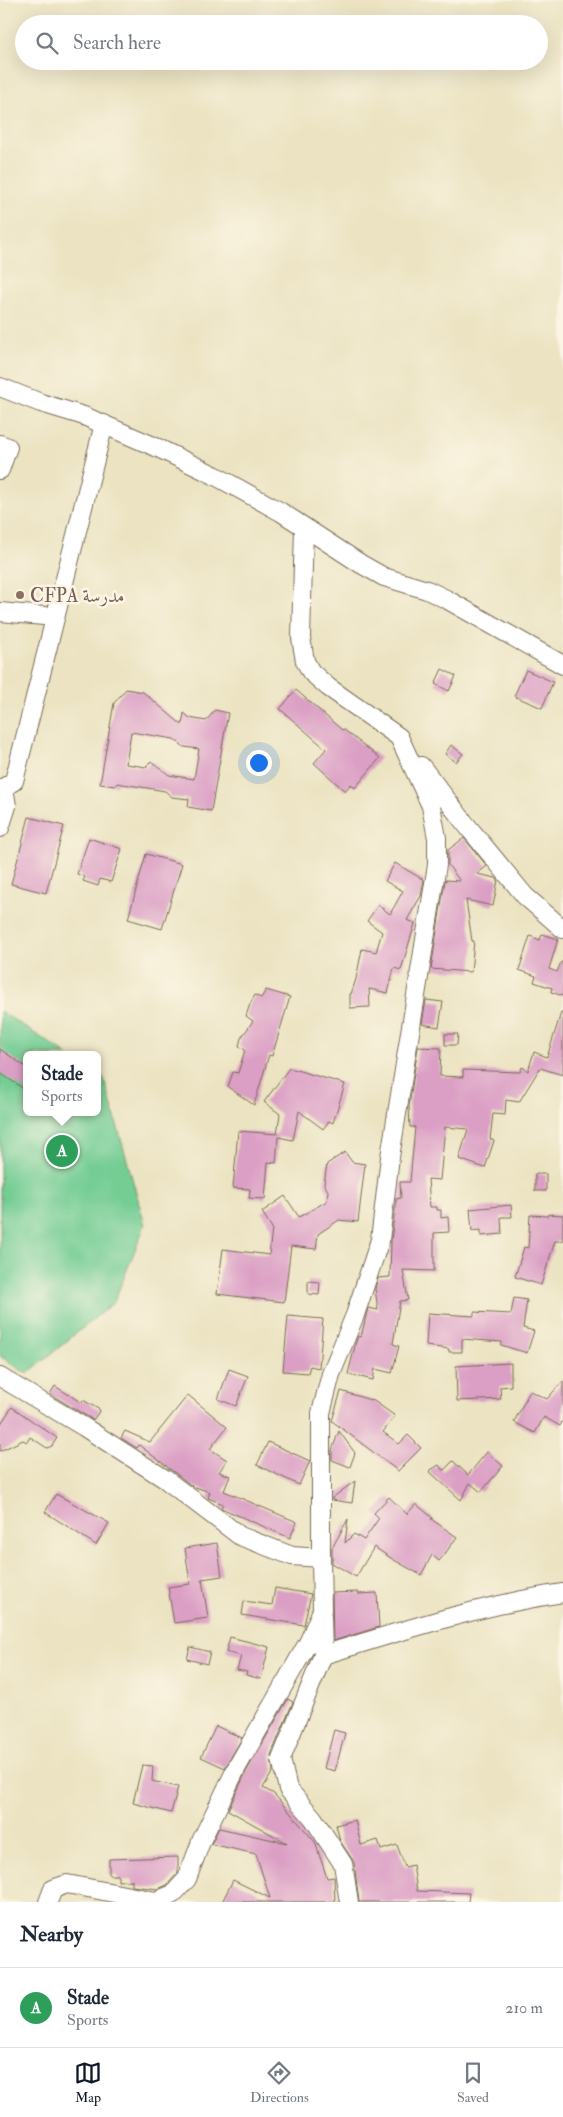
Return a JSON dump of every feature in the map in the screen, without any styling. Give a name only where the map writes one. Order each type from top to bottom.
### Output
[{"type":"street","points":[[0,387],[104,424],[214,476],[281,512],[384,577],[446,598],[563,665]]},
{"type":"street","points":[[0,828],[7,806],[2,789],[14,780],[104,424]]},
{"type":"street","points":[[0,444],[8,447],[0,470]]},
{"type":"street","points":[[304,528],[301,638],[305,661],[311,672],[399,737],[464,822],[525,896],[563,929]]},
{"type":"street","points":[[0,612],[55,618]]},
{"type":"street","points":[[349,1902],[343,1864],[313,1818],[288,1789],[281,1759],[323,1654],[321,1413],[331,1374],[355,1315],[380,1240],[392,1147],[437,865],[436,838],[431,806],[399,737]]},
{"type":"street","points":[[0,1377],[84,1427],[165,1479],[240,1536],[292,1556],[321,1558]]},
{"type":"street","points":[[323,1654],[458,1615],[524,1599],[563,1593]]},
{"type":"street","points":[[48,1902],[53,1890],[67,1884],[156,1901],[173,1894],[187,1879],[202,1839],[237,1767],[309,1641],[322,1610]]},
{"type":"green space","points":[[0,1011],[62,1051],[23,1051],[23,1116],[101,1116],[101,1076],[104,1078],[145,1225],[114,1302],[27,1374],[0,1356]]},
{"type":"building","points":[[442,669],[456,676],[449,691],[435,684]]},
{"type":"building","points":[[526,670],[553,682],[542,708],[514,696]]},
{"type":"building","points":[[126,689],[143,692],[182,725],[184,713],[190,718],[206,721],[215,710],[228,713],[211,811],[188,807],[189,799],[172,797],[165,791],[117,783],[115,786],[100,784],[114,703]],"holes":[[[131,732],[174,739],[184,747],[199,749],[194,779],[169,775],[151,761],[146,767],[126,764]]]},
{"type":"building","points":[[296,690],[342,730],[380,758],[355,788],[351,784],[345,791],[314,763],[326,749],[280,709]]},
{"type":"building","points":[[451,745],[463,754],[456,762],[445,754]]},
{"type":"building","points":[[29,817],[64,826],[46,893],[11,884]]},
{"type":"building","points":[[89,838],[122,849],[111,882],[100,879],[98,886],[83,881],[85,877],[77,874]]},
{"type":"building","points":[[464,838],[487,866],[477,874],[498,880],[493,906],[466,900],[472,941],[474,941],[471,972],[431,969],[445,880],[460,881],[448,865],[448,850]]},
{"type":"building","points":[[146,854],[182,864],[162,929],[128,919]]},
{"type":"building","points":[[395,863],[424,880],[421,896],[407,920],[415,923],[401,970],[394,968],[388,993],[369,989],[370,1007],[350,1008],[350,994],[356,979],[362,949],[376,952],[382,932],[367,921],[378,905],[390,914],[403,891],[385,881]]},
{"type":"building","points":[[542,934],[558,939],[549,969],[557,972],[561,962],[563,962],[563,996],[551,992],[552,988],[534,982],[536,976],[519,970],[530,936],[540,940]]},
{"type":"building","points":[[266,990],[290,997],[272,1056],[269,1055],[254,1105],[228,1087],[233,1072],[238,1073],[245,1050],[239,1046],[241,1038],[253,1021],[246,1016],[250,1004],[255,995],[261,998]]},
{"type":"building","points":[[426,1000],[443,1002],[439,1027],[422,1024]]},
{"type":"building","points":[[561,1013],[563,1013],[563,1075],[540,1068],[519,1102],[506,1100],[505,1115],[493,1114],[490,1139],[494,1141],[485,1168],[459,1159],[468,1129],[445,1127],[440,1180],[428,1179],[430,1207],[437,1207],[437,1210],[441,1210],[441,1218],[448,1217],[449,1232],[434,1233],[434,1271],[403,1270],[408,1300],[400,1301],[393,1344],[399,1346],[392,1373],[375,1369],[373,1380],[348,1374],[358,1336],[361,1337],[368,1308],[378,1310],[375,1289],[378,1278],[390,1277],[391,1241],[396,1199],[401,1198],[400,1182],[410,1182],[415,1127],[410,1127],[409,1106],[418,1047],[441,1048],[440,1076],[463,1077],[463,1070],[520,1072],[522,1067],[528,1071],[534,1052],[547,1057]]},
{"type":"building","points":[[445,1034],[458,1034],[457,1045],[445,1045]]},
{"type":"building","points":[[0,1049],[23,1065],[23,1088],[0,1073]]},
{"type":"building","points":[[289,1068],[345,1084],[333,1123],[329,1121],[323,1129],[299,1111],[293,1140],[278,1137],[276,1163],[268,1162],[265,1199],[249,1198],[250,1189],[233,1188],[238,1131],[277,1134],[280,1114],[264,1102]]},
{"type":"building","points":[[345,1152],[352,1162],[365,1164],[358,1222],[339,1220],[318,1234],[316,1249],[291,1246],[284,1302],[217,1294],[223,1249],[269,1255],[272,1228],[262,1212],[285,1196],[299,1217],[327,1201],[328,1191],[324,1184],[327,1164]]},
{"type":"building","points":[[535,1174],[546,1174],[546,1191],[535,1191]]},
{"type":"building","points":[[511,1205],[512,1217],[501,1217],[502,1234],[481,1236],[481,1230],[472,1231],[470,1209]]},
{"type":"building","points":[[548,1214],[563,1215],[563,1241],[555,1241],[541,1285],[515,1277],[524,1247],[528,1248],[530,1215],[548,1216]]},
{"type":"building","points":[[308,1281],[320,1282],[319,1295],[308,1294]]},
{"type":"building","points":[[514,1298],[527,1300],[523,1328],[534,1331],[527,1353],[501,1345],[502,1342],[462,1339],[462,1352],[449,1352],[449,1349],[426,1346],[428,1313],[474,1316],[474,1312],[511,1314]]},
{"type":"building","points":[[288,1316],[323,1319],[319,1368],[310,1366],[308,1373],[283,1371]]},
{"type":"building","points":[[511,1363],[511,1386],[500,1387],[501,1399],[457,1401],[456,1366]]},
{"type":"building","points":[[229,1369],[248,1376],[236,1406],[218,1399]]},
{"type":"building","points":[[563,1381],[563,1420],[560,1426],[544,1417],[535,1433],[514,1422],[530,1391],[547,1399]]},
{"type":"building","points":[[55,1386],[82,1403],[83,1400],[100,1410],[93,1420],[50,1394]]},
{"type":"building","points":[[341,1391],[374,1401],[395,1416],[383,1432],[399,1444],[408,1435],[421,1448],[398,1471],[332,1421]]},
{"type":"building","points":[[188,1395],[227,1427],[210,1449],[227,1460],[219,1472],[230,1476],[224,1491],[297,1522],[290,1538],[221,1508],[223,1504],[208,1498],[210,1492],[192,1486],[139,1445],[137,1448],[121,1438],[125,1431],[150,1442]]},
{"type":"building","points":[[12,1407],[57,1438],[52,1446],[47,1448],[30,1437],[27,1442],[23,1440],[0,1451],[0,1425]]},
{"type":"building","points":[[339,1431],[355,1453],[350,1467],[332,1460],[332,1450]]},
{"type":"building","points":[[268,1442],[310,1461],[299,1485],[257,1465]]},
{"type":"building","points":[[487,1452],[503,1466],[481,1492],[470,1483],[461,1500],[429,1471],[439,1465],[443,1471],[453,1461],[468,1475]]},
{"type":"building","points":[[355,1481],[352,1503],[332,1500],[332,1498]]},
{"type":"building","points":[[56,1494],[109,1523],[96,1545],[45,1512]]},
{"type":"building","points":[[389,1497],[407,1514],[416,1504],[433,1518],[431,1519],[457,1537],[439,1561],[432,1555],[421,1575],[374,1547],[356,1577],[332,1563],[332,1548],[348,1519],[345,1543],[354,1534],[364,1540],[379,1518],[374,1513]]},
{"type":"building","points":[[217,1543],[222,1576],[202,1579],[208,1618],[174,1623],[168,1587],[190,1584],[185,1548]]},
{"type":"building","points":[[275,1588],[311,1594],[304,1625],[242,1615],[244,1601],[272,1605]]},
{"type":"building","points":[[358,1592],[358,1594],[377,1593],[379,1627],[333,1641],[332,1593]]},
{"type":"building","points":[[230,1637],[269,1647],[261,1679],[246,1675],[247,1672],[237,1670],[241,1656],[226,1652]]},
{"type":"building","points":[[190,1647],[210,1652],[207,1664],[187,1659]]},
{"type":"building","points":[[288,1699],[293,1702],[271,1755],[273,1771],[263,1788],[274,1794],[315,1842],[327,1878],[334,1877],[335,1902],[222,1902],[233,1880],[270,1898],[256,1854],[211,1844],[219,1828],[287,1843],[228,1810],[246,1772]]},
{"type":"building","points":[[216,1726],[242,1738],[225,1768],[201,1757]]},
{"type":"building","points":[[334,1730],[345,1733],[335,1771],[324,1768]]},
{"type":"building","points":[[142,1765],[153,1766],[152,1781],[178,1787],[171,1813],[133,1803]]},
{"type":"building","points":[[355,1820],[361,1845],[378,1840],[381,1850],[397,1845],[405,1867],[413,1865],[417,1891],[469,1893],[468,1902],[359,1902],[354,1862],[340,1841],[336,1825]]},
{"type":"building","points":[[178,1857],[178,1873],[167,1885],[158,1889],[132,1886],[132,1880],[118,1881],[118,1875],[109,1875],[109,1859]]},
{"type":"place","name":"CFPA مدرسة","points":[[20,595]]},
{"type":"place","name":"Stade","points":[[62,1151]]}]
